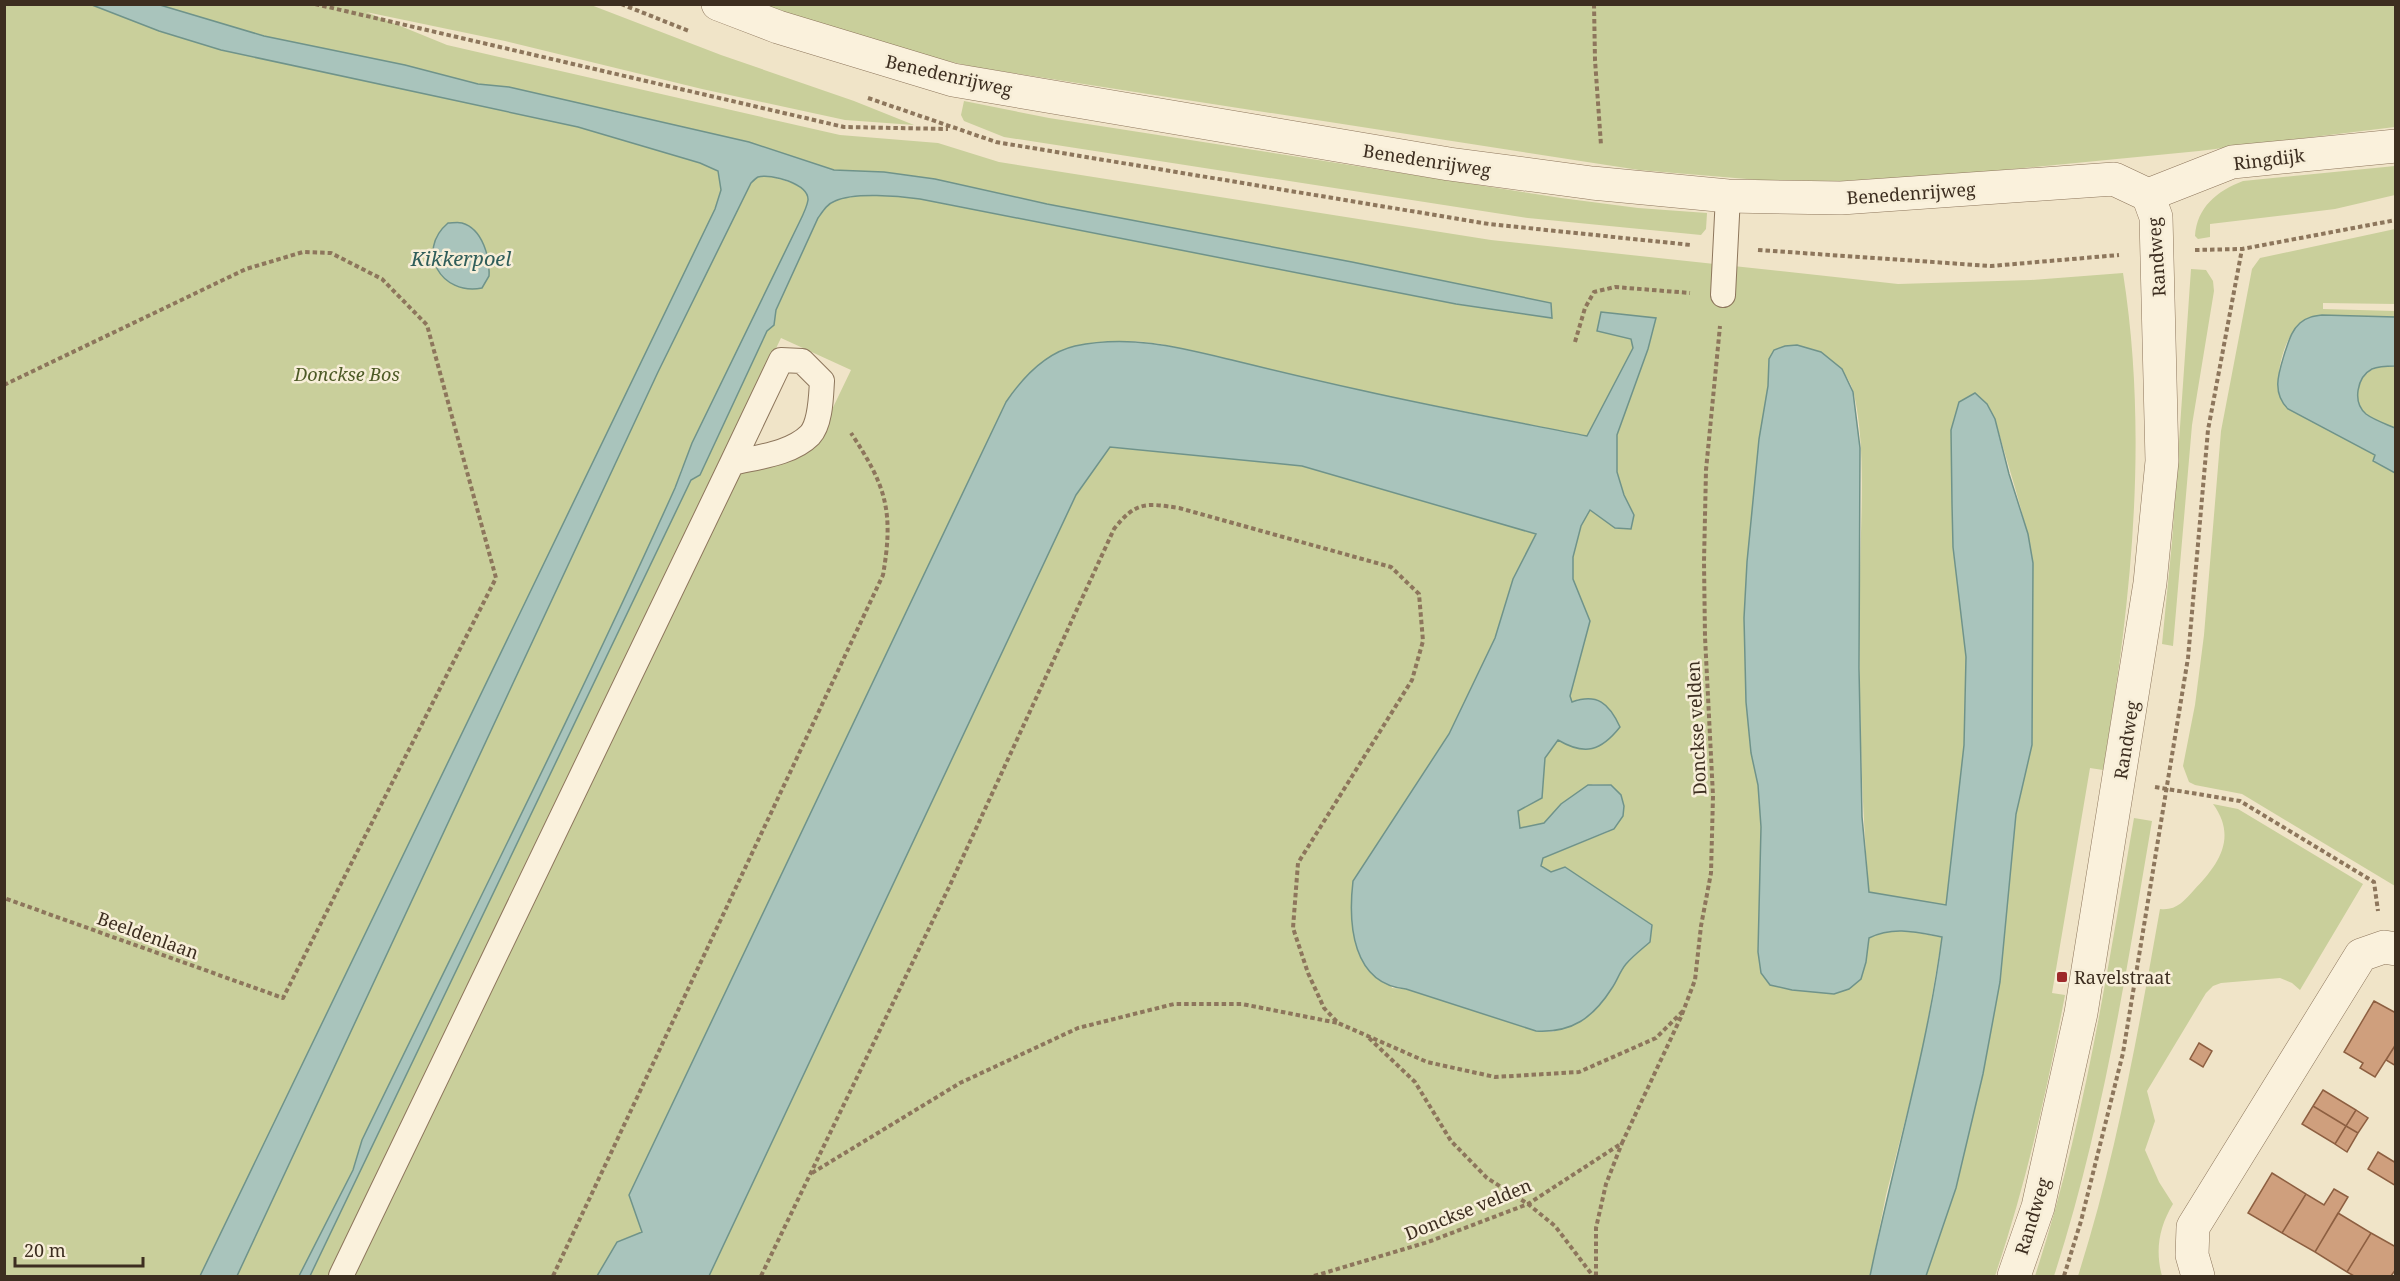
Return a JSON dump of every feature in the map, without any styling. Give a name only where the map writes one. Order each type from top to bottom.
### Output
[{"type":"street","name":"Benedenrijweg","points":[[718,4],[788,30],[953,80],[1449,164],[1604,184],[1728,196],[1841,198],[2114,179],[2148,195]]},
{"type":"street","name":"Ringdijk","points":[[2148,195],[2232,162],[2396,146]]},
{"type":"street","name":"Randweg","points":[[2014,1276],[2038,1207],[2081,1013],[2150,583],[2162,461],[2156,217],[2148,195]]},
{"type":"street","points":[[2198,1276],[2192,1255],[2193,1227],[2361,955],[2390,948]]},
{"type":"lane","points":[[1723,295],[1728,196]]},
{"type":"lane","points":[[341,1276],[732,463],[782,360],[802,361],[822,381],[821,407],[811,434],[786,450],[732,463]]},
{"type":"path","points":[[315,4],[844,127],[952,129]]},
{"type":"path","points":[[1594,4],[1595,60],[1604,184]]},
{"type":"path","points":[[2064,1276],[2081,1221],[2124,1053],[2188,658],[2208,430],[2242,249],[2396,220]]},
{"type":"path","name":"Beeldenlaan","points":[[4,385],[246,269],[303,252],[331,253],[382,279],[427,325],[496,578],[283,998],[4,898]]},
{"type":"path","points":[[1575,342],[1584,308],[1594,292],[1615,287],[1723,295]]},
{"type":"path","name":"Donckse velden","points":[[1594,1276],[1596,1228],[1606,1184],[1622,1143],[1668,1048],[1695,980],[1701,926],[1711,873],[1713,796],[1705,636],[1704,562],[1706,470],[1723,295]]},
{"type":"path","points":[[554,1276],[883,575],[888,545],[885,497],[873,466],[839,416],[821,407]]},
{"type":"path","points":[[761,1276],[950,885],[1114,529],[1128,512],[1150,504],[1179,507],[1391,567],[1419,594],[1423,641],[1412,680],[1298,863],[1293,928],[1324,1008],[1338,1023]]},
{"type":"path","points":[[2168,789],[2240,801],[2374,882],[2390,948]]},
{"type":"path","points":[[811,1173],[960,1083],[1078,1028],[1174,1004],[1242,1004],[1338,1023],[1428,1062],[1495,1077],[1579,1072],[1656,1038],[1683,1011]]},
{"type":"path","points":[[1366,1036],[1415,1082],[1451,1141],[1487,1178],[1528,1203],[1555,1226],[1594,1276]]},
{"type":"path","name":"Donckse velden","points":[[1314,1276],[1428,1242],[1528,1203],[1622,1143]]},
{"type":"green space","name":"Donckse Bos","points":[[5,5],[591,5],[914,125],[845,120],[702,89],[505,41],[366,12],[447,45],[840,135],[938,143],[999,162],[1491,240],[1898,284],[2031,280],[2123,273],[2131,335],[2135,397],[2135,460],[2133,522],[2122,646],[2103,770],[2090,768],[2052,993],[2065,995],[2058,1031],[2026,1172],[1995,1276],[1926,1276],[1956,1188],[1983,1074],[2000,982],[2016,814],[2032,745],[2033,563],[2030,545],[1995,419],[1951,430],[1953,546],[1966,657],[1964,745],[1946,906],[1869,892],[1861,738],[1862,464],[1858,417],[1849,381],[1841,370],[1821,352],[1769,359],[1768,386],[1747,562],[1744,618],[1746,702],[1751,753],[1758,785],[1761,827],[1758,952],[1761,973],[1771,985],[1792,990],[1835,994],[1866,962],[1869,938],[1896,931],[1942,937],[1922,1054],[1886,1195],[1870,1276],[709,1276],[1076,495],[1110,447],[1302,466],[1536,534],[1513,579],[1495,638],[1449,734],[1353,881],[1392,988],[1406,989],[1536,1031],[1553,1032],[1601,1004],[1625,965],[1650,942],[1652,925],[1565,867],[1551,873],[1541,866],[1543,858],[1608,832],[1621,795],[1611,785],[1593,784],[1561,804],[1544,823],[1520,829],[1518,811],[1541,798],[1545,758],[1558,739],[1568,745],[1584,749],[1591,747],[1620,727],[1609,709],[1579,699],[1572,702],[1570,696],[1590,621],[1573,579],[1573,557],[1581,526],[1590,510],[1615,528],[1631,529],[1634,515],[1624,495],[1617,472],[1617,435],[1648,349],[1655,318],[1601,312],[1631,339],[1633,348],[1587,436],[1361,391],[1161,344],[1136,341],[1099,342],[1037,366],[1006,402],[629,1195],[642,1232],[617,1242],[597,1276],[353,1276],[735,474],[813,449],[851,370],[781,338],[644,620],[332,1276],[310,1276],[691,480],[700,475],[767,331],[774,325],[776,310],[818,218],[830,204],[854,196],[920,199],[1456,304],[1552,317],[935,179],[884,172],[834,170],[749,143],[608,109],[793,183],[815,194],[681,470],[675,488],[560,734],[362,1140],[353,1170],[299,1276],[5,1276]]},
{"type":"green space","points":[[761,5],[2395,5],[2395,127],[2199,151],[1962,174],[1842,181],[1759,180],[1639,170],[974,67],[872,44]]},
{"type":"green space","points":[[964,101],[1049,118],[1561,198],[1638,208],[1707,213],[1706,229],[1701,235],[1528,218],[1004,137],[964,121],[961,115]]},
{"type":"green space","points":[[2395,166],[2395,195],[2335,209],[2210,224],[2210,237],[2198,239],[2195,236],[2200,217],[2210,201],[2243,181]]},
{"type":"green space","points":[[2395,229],[2395,304],[2323,303],[2323,309],[2395,311],[2395,317],[2322,315],[2305,319],[2294,331],[2283,352],[2279,390],[2288,409],[2376,455],[2373,461],[2395,473],[2395,886],[2242,794],[2189,782],[2183,766],[2195,705],[2204,635],[2221,431],[2252,269],[2260,258]]},
{"type":"green space","points":[[2191,269],[2206,270],[2213,281],[2214,291],[2192,425],[2173,646],[2162,644],[2172,542]]},
{"type":"green space","points":[[2379,367],[2395,367],[2395,428],[2365,413],[2358,400],[2357,393],[2362,380],[2372,370]]},
{"type":"green space","points":[[2213,804],[2238,809],[2363,884],[2300,990],[2292,983],[2280,978],[2221,983],[2213,986],[2206,993],[2147,1091],[2155,1121],[2145,1150],[2159,1182],[2173,1204],[2164,1221],[2160,1239],[2159,1257],[2162,1276],[2078,1276],[2115,1140],[2160,909],[2175,907],[2183,901],[2203,881],[2217,861],[2222,850],[2224,828]]},
{"type":"green space","points":[[2134,818],[2152,821],[2122,993],[2099,1107],[2086,1164],[2054,1276],[2035,1276],[2081,1106],[2104,991]]},
{"type":"water","points":[[92,5],[160,5],[264,36],[405,65],[478,84],[509,87],[749,142],[834,170],[884,172],[935,179],[1047,204],[1352,262],[1551,303],[1552,318],[1456,304],[920,199],[853,196],[830,204],[818,218],[776,310],[774,325],[767,331],[700,475],[691,480],[310,1276],[299,1276],[353,1170],[362,1140],[599,652],[675,488],[692,443],[804,212],[808,200],[807,194],[802,189],[780,178],[757,177],[751,183],[658,372],[237,1276],[200,1276],[715,209],[721,190],[718,171],[700,163],[578,127],[221,50],[159,31]]},
{"type":"water","name":"Kikkerpoel","points":[[448,223],[469,226],[484,245],[489,276],[482,288],[467,289],[455,285],[437,269],[433,258],[434,246],[438,234]]},
{"type":"water","points":[[1601,312],[1656,318],[1648,349],[1617,435],[1617,472],[1624,495],[1634,515],[1631,529],[1615,528],[1590,510],[1581,526],[1573,557],[1573,579],[1590,621],[1570,696],[1572,702],[1588,699],[1601,702],[1607,706],[1620,727],[1606,741],[1592,749],[1576,748],[1558,740],[1545,758],[1542,798],[1518,811],[1520,828],[1544,823],[1561,804],[1588,785],[1611,785],[1621,795],[1624,806],[1623,816],[1614,829],[1543,858],[1541,866],[1551,872],[1565,867],[1652,925],[1650,942],[1626,964],[1597,1008],[1571,1026],[1549,1031],[1536,1031],[1388,985],[1374,976],[1364,964],[1353,933],[1353,881],[1449,734],[1495,638],[1513,579],[1536,534],[1302,466],[1110,447],[1076,495],[709,1276],[597,1276],[617,1242],[642,1232],[629,1195],[1006,402],[1027,375],[1044,360],[1075,346],[1116,341],[1156,344],[1196,351],[1388,396],[1587,436],[1633,348],[1631,339],[1597,331]]},
{"type":"water","points":[[2322,315],[2395,317],[2395,366],[2378,367],[2367,373],[2360,384],[2358,397],[2366,414],[2395,428],[2395,473],[2373,461],[2375,455],[2288,409],[2280,396],[2279,374],[2292,333],[2305,319]]},
{"type":"water","points":[[1797,345],[1821,352],[1842,369],[1853,392],[1860,448],[1859,668],[1862,817],[1869,892],[1946,905],[1964,745],[1966,657],[1953,547],[1951,430],[1959,402],[1975,393],[1987,404],[1995,419],[2028,534],[2033,563],[2032,745],[2016,814],[2000,982],[1983,1074],[1956,1188],[1926,1276],[1870,1276],[1928,1023],[1942,937],[1896,931],[1869,938],[1861,979],[1849,989],[1834,994],[1792,990],[1770,985],[1761,973],[1758,952],[1761,827],[1758,785],[1751,753],[1746,702],[1744,618],[1747,562],[1759,439],[1768,386],[1769,359],[1774,350]]},
{"type":"building","points":[[2374,1001],[2396,1013],[2396,1044],[2375,1077],[2360,1068],[2363,1063],[2344,1052]]},
{"type":"building","points":[[2199,1043],[2212,1051],[2203,1067],[2190,1059]]},
{"type":"building","points":[[2396,1044],[2396,1066],[2386,1060]]},
{"type":"building","points":[[2323,1090],[2356,1110],[2346,1126],[2313,1106]]},
{"type":"building","points":[[2313,1106],[2346,1126],[2335,1144],[2302,1124]]},
{"type":"building","points":[[2356,1110],[2368,1118],[2358,1133],[2346,1126]]},
{"type":"building","points":[[2346,1126],[2358,1133],[2347,1152],[2335,1144]]},
{"type":"building","points":[[2378,1152],[2396,1163],[2396,1186],[2368,1169]]},
{"type":"building","points":[[2272,1173],[2306,1194],[2282,1233],[2248,1213]]},
{"type":"building","points":[[2334,1189],[2348,1197],[2315,1252],[2282,1233],[2306,1194],[2324,1205]]},
{"type":"building","points":[[2338,1213],[2371,1233],[2347,1272],[2315,1252]]},
{"type":"building","points":[[2371,1233],[2396,1247],[2396,1269],[2391,1276],[2354,1276],[2347,1272]]},
{"type":"place","name":"Ravelstraat","points":[[2062,977]]}]
